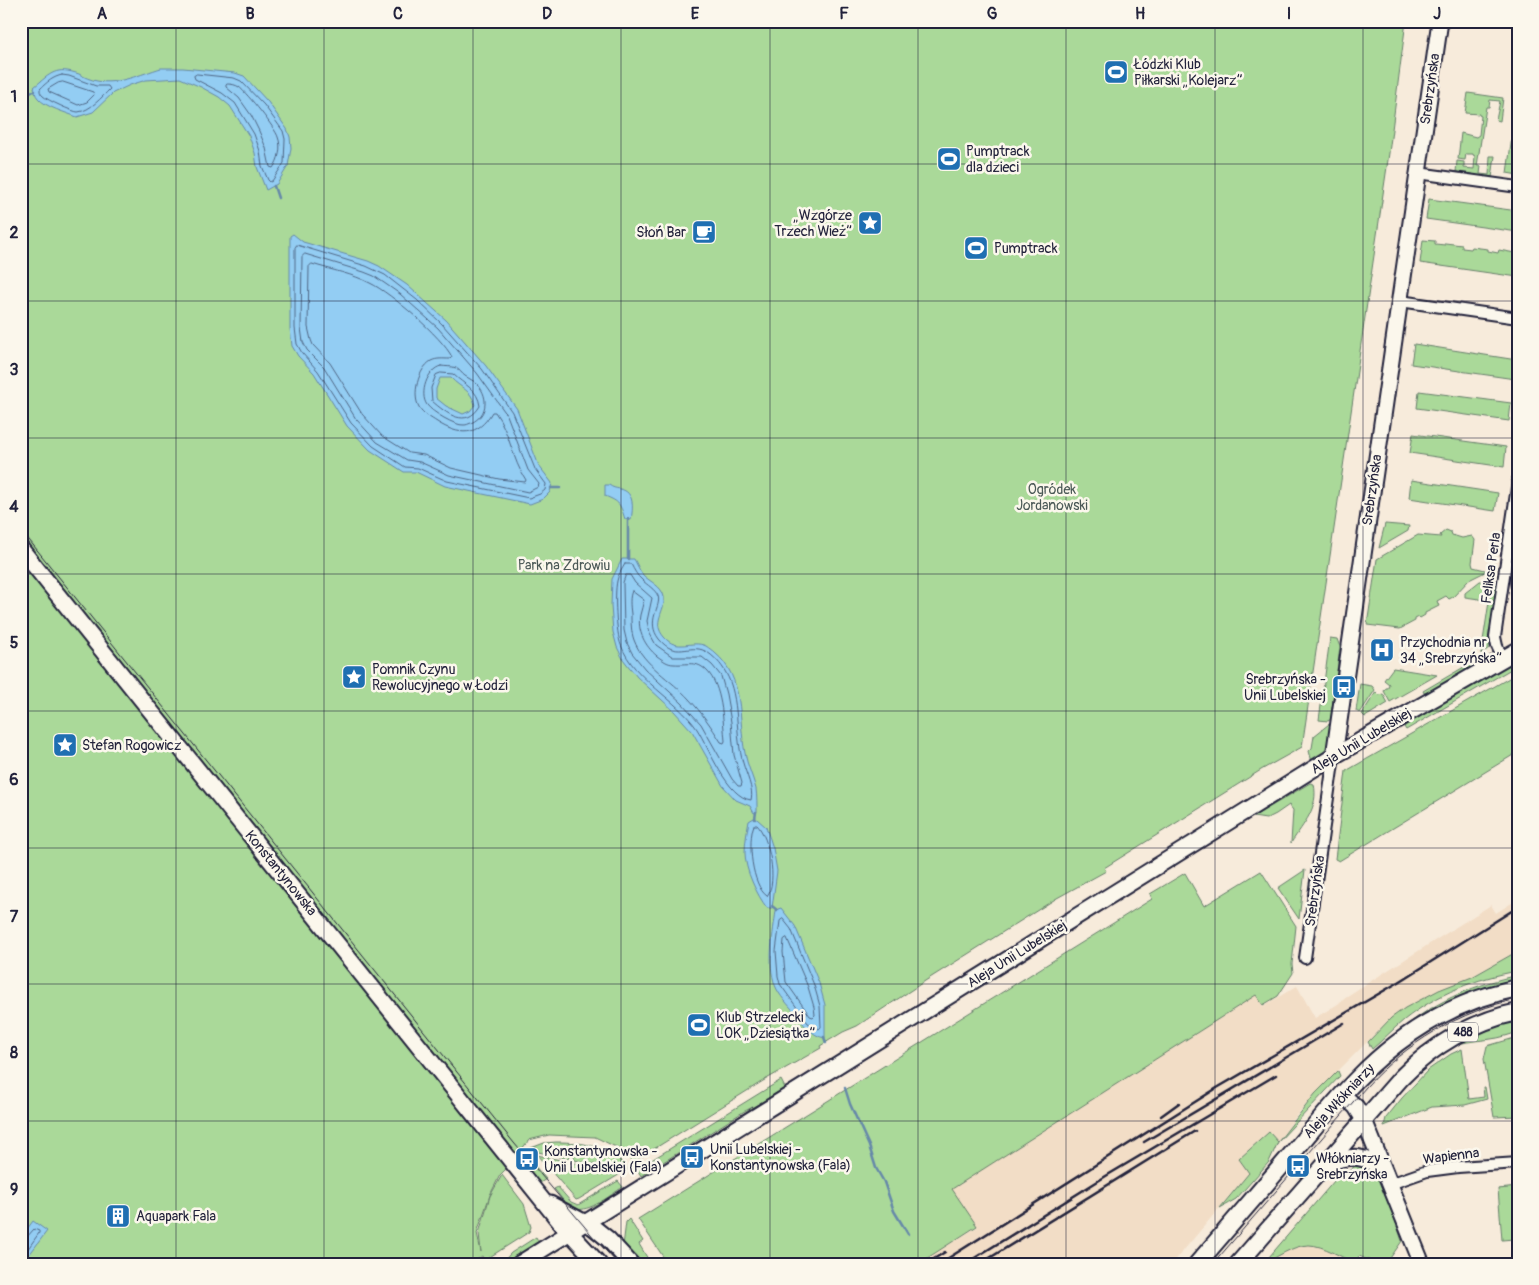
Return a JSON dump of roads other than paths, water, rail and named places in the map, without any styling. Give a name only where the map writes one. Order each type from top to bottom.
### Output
[{"type":"main road","name":"Aleja Włókniarzy","points":[[1196,1264],[1342,1095],[1362,1074],[1396,1044],[1440,1015],[1471,1001],[1518,988]]},
{"type":"main road","name":"488","points":[[1238,1264],[1408,1071],[1434,1049],[1456,1036],[1483,1023],[1518,1012]]},
{"type":"street","name":"Srebrzyńska","points":[[1305,958],[1440,21]]},
{"type":"street","points":[[1418,173],[1518,186]]},
{"type":"street","points":[[1400,301],[1518,318]]},
{"type":"street","name":"Feliksa Perla","points":[[1503,659],[1496,646],[1495,637],[1518,480]]},
{"type":"street","name":"Konstantynowska","points":[[21,549],[570,1233],[599,1264]]},
{"type":"street","name":"Aleja Unii Lubelskiej","points":[[519,1264],[1334,756],[1518,650]]},
{"type":"street","points":[[1342,1095],[1356,1107],[1364,1120],[1422,1264]]},
{"type":"street","points":[[1327,1163],[1344,1158],[1358,1157],[1374,1164],[1388,1179]]},
{"type":"street","name":"Wapienna","points":[[1388,1179],[1458,1167],[1518,1163]]},
{"type":"street","name":"Konstantynowska","points":[[541,1197],[555,1207],[586,1223],[608,1239],[631,1264]]},
{"type":"water","points":[[161,68],[235,73],[244,76],[268,102],[287,129],[290,137],[291,148],[288,166],[277,184],[266,190],[257,167],[255,153],[249,136],[230,106],[219,97],[180,78],[146,80],[130,85],[113,93],[93,112],[77,117],[41,101],[36,96],[34,87],[54,72],[59,71],[71,72],[92,80],[105,82],[129,78]]},
{"type":"water","points":[[293,234],[303,242],[379,266],[407,285],[446,320],[486,366],[517,409],[539,466],[552,483],[550,492],[543,499],[530,504],[445,486],[416,472],[404,472],[370,450],[347,426],[314,373],[298,356],[292,346],[290,329],[290,236]],"holes":[[[440,378],[451,378],[471,396],[475,405],[470,411],[463,414],[446,406],[436,398],[436,389]]]},
{"type":"water","points":[[605,485],[625,491],[631,497],[631,520],[625,519],[617,502],[605,496]]},
{"type":"water","points":[[622,559],[634,559],[643,575],[663,593],[664,602],[659,626],[660,632],[664,637],[674,644],[700,644],[706,646],[725,663],[731,674],[739,700],[746,757],[756,789],[757,812],[754,813],[750,806],[736,800],[723,786],[692,731],[674,711],[637,677],[623,659],[613,632],[611,606],[612,579]]},
{"type":"water","points":[[754,818],[766,827],[773,848],[777,871],[772,908],[767,908],[759,896],[749,874],[746,860],[745,845],[749,821]]},
{"type":"water","points":[[781,908],[795,926],[819,983],[825,1005],[825,1038],[816,1035],[805,1025],[782,997],[775,985],[771,967],[771,948],[776,911]]},
{"type":"water","points":[[33,1221],[47,1231],[26,1259],[24,1258],[21,1261],[21,1237]]},
{"type":"waterway","points":[[21,93],[35,91]]},
{"type":"waterway","points":[[274,186],[278,198]]},
{"type":"waterway","points":[[551,488],[560,488]]},
{"type":"waterway","points":[[628,519],[628,559]]},
{"type":"waterway","points":[[755,819],[756,812]]},
{"type":"waterway","points":[[772,906],[777,910]]},
{"type":"waterway","points":[[824,1037],[826,1043]]},
{"type":"waterway","points":[[845,1088],[894,1211],[908,1234]]},
{"type":"tram line","points":[[21,530],[514,1143],[618,1264]]},
{"type":"tram line","points":[[1213,1264],[1381,1071],[1416,1043],[1455,1020],[1476,1011],[1518,999]]},
{"type":"railway","points":[[939,1264],[1217,1088],[1399,982],[1518,907]]},
{"type":"railway","points":[[1144,1142],[1344,1023]]},
{"type":"railway","points":[[965,1264],[1106,1176],[1276,1075]]},
{"type":"railway","points":[[1161,1116],[1179,1103]]},
{"type":"railway","points":[[980,1264],[1195,1131]]},
{"type":"railway","points":[[926,1264],[945,1252]]},
{"type":"place","name":"Łódzki Klub Piłkarski „Kolejarz”","points":[[1116,72]]},
{"type":"place","name":"Pumptrack dla dzieci","points":[[949,159]]},
{"type":"place","name":"„Wzgórze Trzech Wież”","points":[[870,223]]},
{"type":"place","name":"Słoń Bar","points":[[704,232]]},
{"type":"place","name":"Pumptrack","points":[[976,248]]},
{"type":"place","name":"Przychodnia nr 34 „Srebrzyńska”","points":[[1382,650]]},
{"type":"place","name":"Pomnik Czynu Rewolucyjnego w Łodzi","points":[[354,677]]},
{"type":"place","name":"Srebrzyńska - Unii Lubelskiej","points":[[1344,687]]},
{"type":"place","name":"Stefan Rogowicz","points":[[65,745]]},
{"type":"place","name":"Klub Strzelecki LOK „Dziesiątka”","points":[[699,1025]]},
{"type":"place","name":"Unii Lubelskiej - Konstantynowska (Fala)","points":[[692,1157]]},
{"type":"place","name":"Konstantynowska - Unii Lubelskiej (Fala)","points":[[527,1159]]},
{"type":"place","name":"Włókniarzy - Srebrzyńska","points":[[1298,1166]]},
{"type":"place","name":"Aquapark Fala","points":[[118,1216]]},
{"type":"park label","name":"Ogródek Jordanowski","points":[[1052,498]]},
{"type":"park label","name":"Park na Zdrowiu","points":[[564,565]]}]
